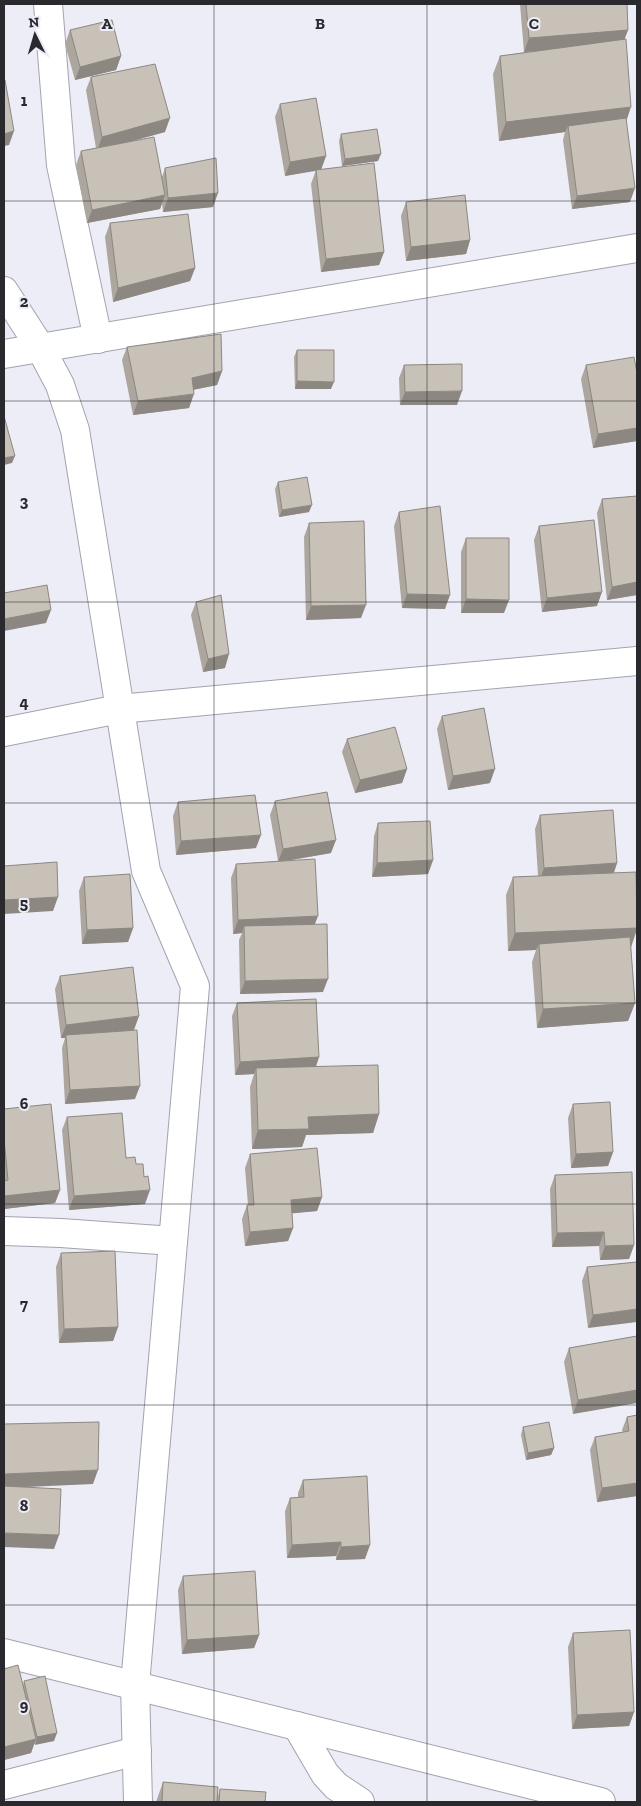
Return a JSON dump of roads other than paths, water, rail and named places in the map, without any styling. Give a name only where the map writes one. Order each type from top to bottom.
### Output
[{"type":"street","points":[[48,4],[61,165],[98,339]]},
{"type":"street","points":[[4,354],[637,248]]},
{"type":"street","points":[[4,291],[40,347],[60,385],[74,430],[146,871],[195,986],[135,1685],[138,1802]]},
{"type":"street","points":[[4,732],[119,709],[637,662]]},
{"type":"street","points":[[4,1231],[172,1241]]},
{"type":"street","points":[[4,1653],[601,1802]]},
{"type":"street","points":[[297,1726],[325,1774],[336,1786],[360,1802]]},
{"type":"street","points":[[4,1785],[137,1751]]}]
